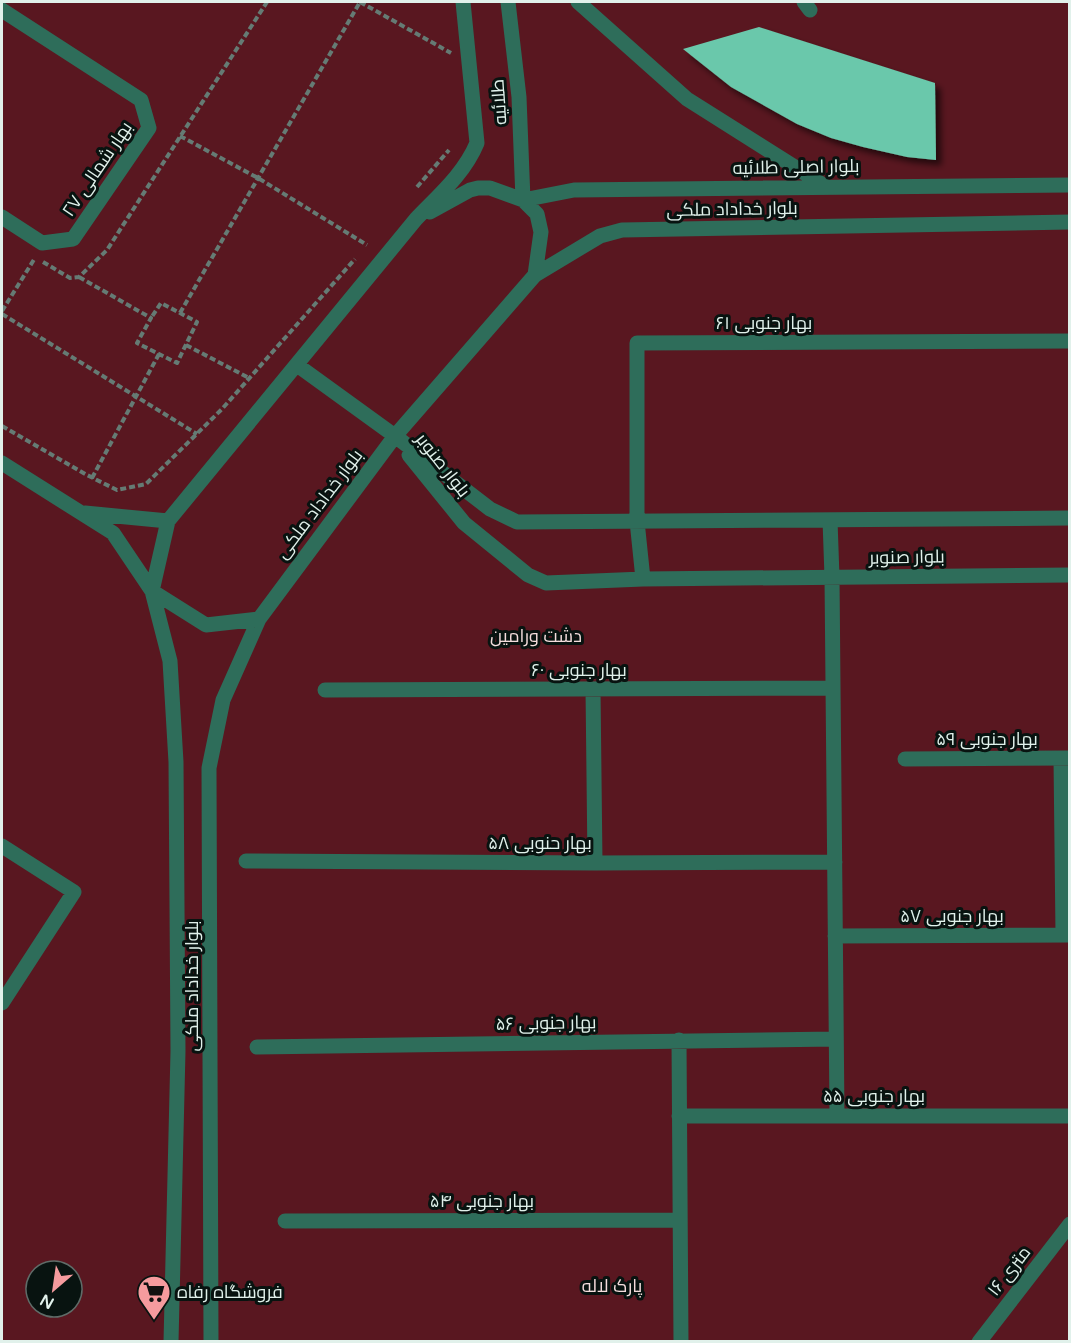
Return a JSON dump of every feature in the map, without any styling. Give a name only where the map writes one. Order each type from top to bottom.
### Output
[{"type":"street","name":"طلائیه","points":[[463,2],[477,143]]},
{"type":"street","name":"طلائیه","points":[[508,2],[519,97],[523,200]]},
{"type":"street","points":[[578,2],[687,99],[825,186]]},
{"type":"street","name":"بهار شمالی ۲۷","points":[[2,10],[141,100],[149,128],[73,239],[42,243],[2,217]]},
{"type":"street","name":"بلوار خداداد ملکی","points":[[171,1341],[178,1052],[176,762],[170,661],[152,591],[168,521],[416,219],[459,175],[477,143]]},
{"type":"street","name":"بلوار اصلی طلائیه","points":[[523,200],[574,190],[1070,184]]},
{"type":"street","points":[[416,219],[478,188],[490,188],[523,200],[537,214],[541,232],[535,275]]},
{"type":"street","name":"بلوار خداداد ملکی","points":[[211,1341],[209,768],[223,700],[259,619],[395,436],[535,275],[600,236],[622,230],[1070,222]]},
{"type":"street","name":"بهار جنوبی ۶۱","points":[[638,521],[637,343],[1070,341]]},
{"type":"street","points":[[297,365],[395,436]]},
{"type":"street","name":"بلوار صنوبر","points":[[395,436],[490,509],[517,522],[1070,518]]},
{"type":"street","name":"بلوار صنوبر","points":[[395,436],[464,523],[528,574],[546,583],[643,579],[1070,575]]},
{"type":"street","points":[[2,463],[113,533],[152,591],[206,625],[259,619]]},
{"type":"street","points":[[82,513],[168,521]]},
{"type":"street","points":[[830,520],[837,1115]]},
{"type":"street","points":[[638,521],[643,579]]},
{"type":"street","name":"بهار جنوبی ۶۰","points":[[325,690],[833,688]]},
{"type":"street","points":[[593,689],[595,863]]},
{"type":"street","points":[[1066,758],[1066,935]]},
{"type":"street","name":"بهار جنوبی ۵۹","points":[[905,759],[1066,758]]},
{"type":"street","points":[[2,846],[74,892],[2,1003]]},
{"type":"street","name":"بهار حنوبی ۵۸","points":[[246,861],[595,863],[835,861]]},
{"type":"street","name":"بهار جنوبی ۵۷","points":[[835,936],[1066,935]]},
{"type":"street","name":"بهار جنوبی ۵۶","points":[[257,1047],[836,1039]]},
{"type":"street","points":[[679,1040],[681,1341]]},
{"type":"street","name":"بهار جنوبی ۵۵","points":[[679,1116],[1070,1116]]},
{"type":"street","name":"بهار جنوبی ۵۴","points":[[285,1221],[680,1220]]},
{"type":"street","name":"۱۶ متری","points":[[979,1341],[1070,1224]]},
{"type":"path","points":[[180,313],[360,2],[461,59]]},
{"type":"path","points":[[180,136],[258,178],[367,245]]},
{"type":"path","points":[[414,191],[452,146]]},
{"type":"path","points":[[2,426],[117,490],[146,484],[249,378],[375,236]]},
{"type":"path","points":[[36,257],[2,313],[197,434]]},
{"type":"path","points":[[79,277],[151,318]]},
{"type":"path","points":[[161,303],[180,313],[197,322],[177,363],[137,343],[161,303]]},
{"type":"path","points":[[186,345],[249,378]]},
{"type":"path","points":[[92,478],[159,354]]},
{"type":"green space","name":"دشت ورامین","points":[[2,2],[1069,2],[1069,1341],[2,1342]]},
{"type":"building","points":[[759,27],[935,83],[936,160],[907,157],[863,147],[831,138],[797,124],[731,87],[683,49]]},
{"type":"place","name":"فروشگاه رفاه","points":[[154,1321]]},
{"type":"park label","name":"پارک لاله","points":[[612,1286]]}]
